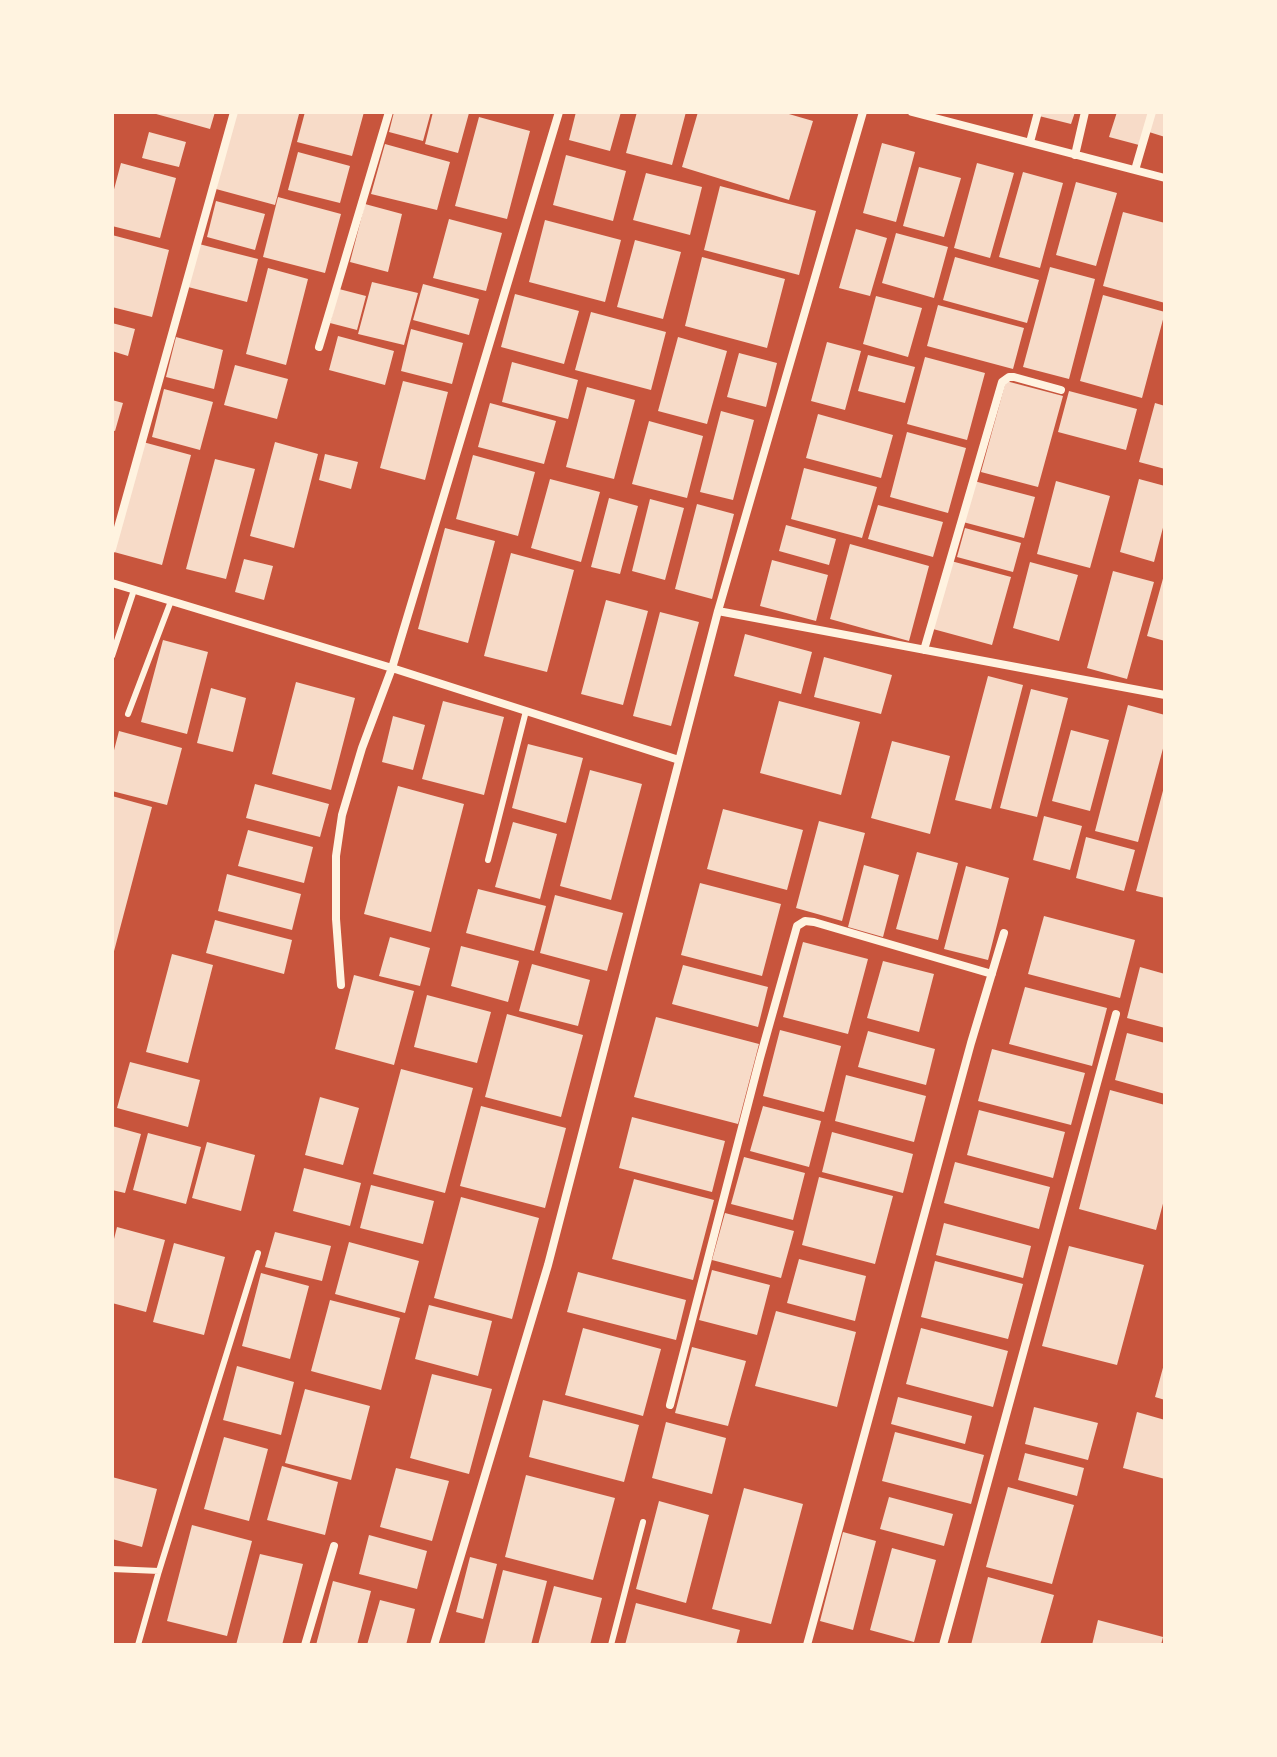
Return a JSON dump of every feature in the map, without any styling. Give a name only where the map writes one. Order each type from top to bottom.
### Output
[{"type":"street","points":[[112,549],[234,112]]},
{"type":"street","points":[[319,347],[389,112]]},
{"type":"street","points":[[341,985],[336,919],[336,856],[342,815],[362,748],[392,668],[559,112]]},
{"type":"street","points":[[434,1645],[548,1265],[718,611],[863,112]]},
{"type":"street","points":[[912,112],[1165,178]]},
{"type":"street","points":[[1030,142],[1038,112]]},
{"type":"street","points":[[1075,155],[1085,112]]},
{"type":"street","points":[[1135,170],[1152,112]]},
{"type":"street","points":[[924,650],[1002,382],[1014,377],[1061,390]]},
{"type":"street","points":[[112,583],[679,760]]},
{"type":"street","points":[[718,611],[1165,695]]},
{"type":"street","points":[[670,1405],[797,926],[805,921],[814,922],[992,974]]},
{"type":"street","points":[[807,1645],[1004,933]]},
{"type":"street","points":[[943,1645],[1116,1014]]},
{"type":"street","points":[[305,1645],[334,1546]]},
{"type":"lane","points":[[112,656],[134,590]]},
{"type":"lane","points":[[128,714],[171,601]]},
{"type":"lane","points":[[488,860],[526,711]]},
{"type":"lane","points":[[138,1645],[258,1253]]},
{"type":"lane","points":[[611,1645],[643,1522]]},
{"type":"lane","points":[[112,1569],[159,1571]]},
{"type":"building","points":[[149,112],[215,112],[210,129]]},
{"type":"building","points":[[236,112],[299,114],[275,205],[216,189]]},
{"type":"building","points":[[305,112],[364,112],[352,156],[297,142]]},
{"type":"building","points":[[394,112],[431,112],[423,141],[389,132]]},
{"type":"building","points":[[433,112],[469,113],[458,153],[425,144]]},
{"type":"building","points":[[576,112],[621,112],[610,151],[569,140]]},
{"type":"building","points":[[637,112],[686,112],[672,165],[626,153]]},
{"type":"building","points":[[698,112],[782,112],[813,121],[789,200],[682,167]]},
{"type":"building","points":[[1041,112],[1075,112],[1071,124],[1039,116]]},
{"type":"building","points":[[1117,112],[1149,112],[1139,145],[1109,137]]},
{"type":"building","points":[[1155,112],[1165,112],[1165,137],[1149,132]]},
{"type":"building","points":[[479,117],[530,131],[507,219],[455,206]]},
{"type":"building","points":[[149,132],[186,142],[179,167],[142,158]]},
{"type":"building","points":[[882,143],[915,152],[896,222],[863,213]]},
{"type":"building","points":[[385,144],[450,162],[437,210],[371,194]]},
{"type":"building","points":[[298,152],[350,166],[340,203],[288,190]]},
{"type":"building","points":[[566,155],[626,171],[613,221],[553,205]]},
{"type":"building","points":[[121,163],[176,178],[160,238],[112,226],[112,197]]},
{"type":"building","points":[[977,163],[1014,173],[990,258],[954,248]]},
{"type":"building","points":[[919,167],[961,178],[944,237],[903,226]]},
{"type":"building","points":[[1023,172],[1063,183],[1040,268],[999,257]]},
{"type":"building","points":[[646,173],[702,187],[690,235],[633,220]]},
{"type":"building","points":[[1076,182],[1117,193],[1096,266],[1056,255]]},
{"type":"building","points":[[720,186],[816,211],[799,275],[704,250]]},
{"type":"building","points":[[278,197],[341,214],[325,273],[263,257]]},
{"type":"building","points":[[216,201],[265,214],[255,250],[207,237]]},
{"type":"building","points":[[365,204],[402,214],[388,272],[350,262]]},
{"type":"building","points":[[1123,212],[1165,223],[1165,303],[1103,286]]},
{"type":"building","points":[[449,219],[502,233],[486,291],[433,278]]},
{"type":"building","points":[[545,220],[621,240],[605,302],[529,282]]},
{"type":"building","points":[[856,229],[887,238],[870,296],[839,288]]},
{"type":"building","points":[[896,233],[948,247],[934,298],[882,283]]},
{"type":"building","points":[[112,235],[169,250],[152,317],[112,307]]},
{"type":"building","points":[[635,240],[681,252],[663,319],[617,307]]},
{"type":"building","points":[[199,244],[258,259],[247,302],[188,287]]},
{"type":"building","points":[[702,257],[785,279],[767,348],[685,326]]},
{"type":"building","points":[[955,257],[1039,280],[1027,323],[943,300]]},
{"type":"building","points":[[1050,267],[1095,279],[1069,379],[1023,367]]},
{"type":"building","points":[[268,268],[308,279],[286,365],[246,354]]},
{"type":"building","points":[[372,282],[418,293],[404,345],[358,334]]},
{"type":"building","points":[[423,284],[479,299],[469,335],[413,320]]},
{"type":"building","points":[[339,289],[366,296],[357,330],[330,323]]},
{"type":"building","points":[[515,294],[579,311],[564,364],[501,347]]},
{"type":"building","points":[[1103,295],[1165,312],[1142,398],[1080,381]]},
{"type":"building","points":[[876,296],[922,308],[908,357],[863,344]]},
{"type":"building","points":[[938,305],[1024,328],[1013,369],[927,346]]},
{"type":"building","points":[[591,312],[666,332],[651,390],[575,370]]},
{"type":"building","points":[[112,323],[135,329],[128,356],[112,351]]},
{"type":"building","points":[[411,329],[463,343],[452,384],[401,371]]},
{"type":"building","points":[[338,336],[394,351],[385,385],[329,370]]},
{"type":"building","points":[[176,337],[223,350],[214,389],[166,377]]},
{"type":"building","points":[[678,337],[727,351],[707,424],[658,411]]},
{"type":"building","points":[[827,342],[861,351],[845,410],[811,401]]},
{"type":"building","points":[[739,353],[777,363],[766,407],[727,397]]},
{"type":"building","points":[[868,355],[915,367],[905,403],[858,391]]},
{"type":"building","points":[[925,357],[985,373],[967,440],[907,424]]},
{"type":"building","points":[[512,362],[578,380],[568,419],[502,402]]},
{"type":"building","points":[[235,365],[288,379],[277,419],[224,405]]},
{"type":"building","points":[[403,381],[448,392],[425,480],[380,468]]},
{"type":"building","points":[[1006,381],[1063,396],[1038,487],[981,472]]},
{"type":"building","points":[[587,387],[635,400],[614,479],[566,467]]},
{"type":"building","points":[[164,389],[213,402],[200,450],[152,437]]},
{"type":"building","points":[[1069,391],[1137,409],[1126,450],[1058,432]]},
{"type":"building","points":[[112,400],[123,403],[115,431],[112,430]]},
{"type":"building","points":[[490,403],[556,421],[544,464],[478,447]]},
{"type":"building","points":[[1155,403],[1165,406],[1165,469],[1139,462]]},
{"type":"building","points":[[721,411],[754,420],[733,500],[700,492]]},
{"type":"building","points":[[818,414],[893,435],[881,478],[806,458]]},
{"type":"building","points":[[649,421],[703,436],[687,498],[632,484]]},
{"type":"building","points":[[907,432],[966,448],[948,513],[890,497]]},
{"type":"building","points":[[143,442],[191,455],[162,565],[114,552]]},
{"type":"building","points":[[275,442],[318,454],[294,548],[250,536]]},
{"type":"building","points":[[325,454],[358,462],[351,489],[319,480]]},
{"type":"building","points":[[473,455],[535,472],[518,536],[456,519]]},
{"type":"building","points":[[215,459],[255,469],[226,579],[186,569]]},
{"type":"building","points":[[804,468],[877,487],[862,538],[791,519]]},
{"type":"building","points":[[550,479],[600,492],[581,562],[531,548]]},
{"type":"building","points":[[1139,479],[1165,486],[1165,520],[1154,562],[1120,552]]},
{"type":"building","points":[[974,481],[1035,497],[1024,538],[963,522]]},
{"type":"building","points":[[1056,481],[1110,496],[1090,568],[1037,554]]},
{"type":"building","points":[[609,498],[638,506],[620,574],[591,567]]},
{"type":"building","points":[[650,499],[684,508],[665,580],[632,571]]},
{"type":"building","points":[[697,504],[734,514],[712,599],[675,589]]},
{"type":"building","points":[[878,505],[943,522],[933,557],[868,539]]},
{"type":"building","points":[[786,525],[836,539],[829,565],[779,551]]},
{"type":"building","points":[[445,528],[495,541],[468,643],[418,629]]},
{"type":"building","points":[[965,528],[1021,543],[1013,572],[957,557]]},
{"type":"building","points":[[850,544],[929,566],[909,641],[830,619]]},
{"type":"building","points":[[511,553],[574,570],[547,672],[484,656]]},
{"type":"building","points":[[244,559],[273,566],[264,600],[235,592]]},
{"type":"building","points":[[772,560],[828,575],[816,621],[760,606]]},
{"type":"building","points":[[951,561],[1011,577],[992,645],[933,629]]},
{"type":"building","points":[[1030,562],[1078,575],[1059,641],[1013,628]]},
{"type":"building","points":[[1113,571],[1154,582],[1127,679],[1087,668]]},
{"type":"building","points":[[1165,575],[1165,641],[1147,636]]},
{"type":"building","points":[[606,600],[648,611],[623,705],[581,694]]},
{"type":"building","points":[[660,612],[699,622],[671,726],[633,716]]},
{"type":"building","points":[[745,634],[812,652],[801,694],[734,676]]},
{"type":"building","points":[[163,640],[208,652],[187,734],[141,722]]},
{"type":"building","points":[[824,657],[892,675],[881,714],[814,697]]},
{"type":"building","points":[[988,676],[1023,685],[991,809],[955,800]]},
{"type":"building","points":[[296,682],[355,698],[331,790],[272,774]]},
{"type":"building","points":[[211,688],[246,698],[233,752],[197,743]]},
{"type":"building","points":[[1031,689],[1068,698],[1037,817],[1000,808]]},
{"type":"building","points":[[443,701],[504,717],[484,795],[422,779]]},
{"type":"building","points":[[779,701],[860,722],[841,795],[760,773]]},
{"type":"building","points":[[1128,705],[1165,715],[1165,741],[1138,842],[1095,831]]},
{"type":"building","points":[[393,716],[425,725],[413,770],[382,762]]},
{"type":"building","points":[[1071,730],[1109,740],[1090,811],[1052,801]]},
{"type":"building","points":[[119,731],[182,748],[167,805],[112,791],[112,758]]},
{"type":"building","points":[[892,741],[950,756],[930,834],[871,818]]},
{"type":"building","points":[[528,744],[583,758],[566,823],[512,808]]},
{"type":"building","points":[[590,770],[642,784],[611,900],[560,886]]},
{"type":"building","points":[[255,784],[329,804],[320,837],[246,818]]},
{"type":"building","points":[[398,786],[464,804],[431,932],[364,914]]},
{"type":"building","points":[[1165,787],[1165,898],[1136,891]]},
{"type":"building","points":[[112,796],[152,807],[113,955],[112,955]]},
{"type":"building","points":[[723,809],[803,830],[787,890],[707,869]]},
{"type":"building","points":[[1044,816],[1082,826],[1070,870],[1033,860]]},
{"type":"building","points":[[819,821],[865,833],[842,921],[796,908]]},
{"type":"building","points":[[513,822],[557,834],[540,899],[495,887]]},
{"type":"building","points":[[248,830],[313,847],[304,883],[238,866]]},
{"type":"building","points":[[1086,837],[1135,850],[1124,891],[1076,878]]},
{"type":"building","points":[[917,852],[958,863],[938,940],[896,929]]},
{"type":"building","points":[[864,865],[899,875],[883,937],[848,927]]},
{"type":"building","points":[[966,866],[1009,878],[988,960],[944,949]]},
{"type":"building","points":[[227,874],[301,894],[292,930],[218,911]]},
{"type":"building","points":[[700,883],[781,904],[762,976],[681,955]]},
{"type":"building","points":[[478,889],[546,906],[534,951],[466,933]]},
{"type":"building","points":[[555,895],[623,913],[607,971],[540,953]]},
{"type":"building","points":[[1044,916],[1135,940],[1120,998],[1028,974]]},
{"type":"building","points":[[215,920],[292,940],[284,974],[206,953]]},
{"type":"building","points":[[390,937],[430,948],[420,986],[379,976]]},
{"type":"building","points":[[803,942],[868,959],[848,1034],[783,1017]]},
{"type":"building","points":[[461,946],[519,961],[508,1002],[451,986]]},
{"type":"building","points":[[172,954],[213,965],[188,1063],[146,1052]]},
{"type":"building","points":[[883,961],[934,974],[919,1032],[867,1018]]},
{"type":"building","points":[[532,964],[590,980],[578,1026],[519,1011]]},
{"type":"building","points":[[683,965],[768,987],[758,1027],[672,1004]]},
{"type":"building","points":[[1140,967],[1165,974],[1165,1028],[1127,1018]]},
{"type":"building","points":[[354,975],[414,991],[394,1065],[335,1049]]},
{"type":"building","points":[[1025,987],[1107,1008],[1092,1066],[1009,1044]]},
{"type":"building","points":[[427,995],[491,1012],[477,1063],[414,1047]]},
{"type":"building","points":[[507,1014],[583,1035],[561,1117],[485,1097]]},
{"type":"building","points":[[656,1017],[759,1044],[738,1124],[634,1097]]},
{"type":"building","points":[[780,1030],[841,1046],[824,1112],[763,1096]]},
{"type":"building","points":[[868,1031],[935,1049],[926,1085],[858,1067]]},
{"type":"building","points":[[1127,1033],[1165,1043],[1165,1094],[1115,1080]]},
{"type":"building","points":[[992,1049],[1085,1073],[1071,1125],[978,1101]]},
{"type":"building","points":[[130,1062],[200,1080],[188,1127],[117,1108]]},
{"type":"building","points":[[401,1069],[473,1088],[445,1193],[373,1174]]},
{"type":"building","points":[[846,1075],[926,1096],[914,1142],[835,1121]]},
{"type":"building","points":[[1110,1090],[1165,1105],[1165,1196],[1156,1230],[1079,1209]]},
{"type":"building","points":[[320,1097],[359,1108],[343,1165],[305,1155]]},
{"type":"building","points":[[481,1106],[566,1128],[545,1208],[460,1186]]},
{"type":"building","points":[[763,1106],[821,1121],[809,1167],[750,1151]]},
{"type":"building","points":[[979,1110],[1065,1132],[1053,1178],[967,1155]]},
{"type":"building","points":[[632,1117],[725,1141],[712,1192],[619,1168]]},
{"type":"building","points":[[112,1126],[141,1134],[125,1193],[112,1190]]},
{"type":"building","points":[[832,1132],[913,1154],[903,1193],[822,1172]]},
{"type":"building","points":[[148,1133],[201,1147],[186,1204],[133,1190]]},
{"type":"building","points":[[207,1142],[255,1155],[241,1211],[192,1198]]},
{"type":"building","points":[[744,1157],[805,1173],[793,1220],[731,1204]]},
{"type":"building","points":[[955,1162],[1050,1187],[1039,1229],[944,1203]]},
{"type":"building","points":[[304,1168],[361,1183],[350,1226],[293,1211]]},
{"type":"building","points":[[819,1177],[893,1196],[875,1264],[802,1245]]},
{"type":"building","points":[[634,1179],[714,1200],[693,1280],[612,1259]]},
{"type":"building","points":[[371,1185],[434,1201],[423,1244],[360,1228]]},
{"type":"building","points":[[461,1197],[539,1218],[512,1319],[434,1298]]},
{"type":"building","points":[[725,1213],[794,1231],[781,1278],[712,1260]]},
{"type":"building","points":[[944,1223],[1031,1246],[1023,1278],[936,1255]]},
{"type":"building","points":[[117,1227],[165,1240],[146,1312],[112,1303],[112,1247]]},
{"type":"building","points":[[275,1232],[331,1246],[322,1281],[265,1267]]},
{"type":"building","points":[[349,1242],[419,1261],[405,1313],[335,1294]]},
{"type":"building","points":[[174,1243],[225,1257],[204,1335],[153,1322]]},
{"type":"building","points":[[1069,1246],[1144,1265],[1117,1365],[1042,1346]]},
{"type":"building","points":[[799,1259],[866,1276],[855,1321],[787,1303]]},
{"type":"building","points":[[935,1261],[1023,1284],[1008,1339],[921,1317]]},
{"type":"building","points":[[712,1270],[770,1285],[757,1335],[699,1320]]},
{"type":"building","points":[[578,1272],[686,1300],[676,1340],[567,1312]]},
{"type":"building","points":[[261,1273],[309,1286],[290,1359],[242,1346]]},
{"type":"building","points":[[330,1300],[400,1318],[381,1390],[311,1371]]},
{"type":"building","points":[[429,1305],[492,1321],[478,1376],[415,1359]]},
{"type":"building","points":[[776,1311],[856,1332],[837,1407],[755,1386]]},
{"type":"building","points":[[583,1328],[661,1349],[643,1416],[565,1395]]},
{"type":"building","points":[[921,1328],[1008,1351],[993,1407],[906,1384]]},
{"type":"building","points":[[692,1347],[746,1361],[728,1426],[675,1413]]},
{"type":"building","points":[[1165,1364],[1165,1400],[1155,1397]]},
{"type":"building","points":[[237,1366],[294,1382],[281,1435],[223,1420]]},
{"type":"building","points":[[432,1374],[492,1389],[469,1474],[410,1458]]},
{"type":"building","points":[[305,1389],[370,1406],[351,1480],[285,1463]]},
{"type":"building","points":[[898,1397],[972,1416],[965,1444],[891,1424]]},
{"type":"building","points":[[543,1400],[639,1425],[624,1482],[529,1457]]},
{"type":"building","points":[[1034,1407],[1098,1423],[1088,1460],[1025,1444]]},
{"type":"building","points":[[1137,1412],[1165,1420],[1165,1479],[1123,1468]]},
{"type":"building","points":[[666,1422],[726,1438],[712,1494],[652,1478]]},
{"type":"building","points":[[895,1432],[984,1455],[971,1504],[882,1481]]},
{"type":"building","points":[[224,1437],[268,1449],[249,1521],[204,1509]]},
{"type":"building","points":[[1025,1453],[1084,1468],[1077,1496],[1018,1480]]},
{"type":"building","points":[[282,1466],[338,1482],[325,1535],[267,1520]]},
{"type":"building","points":[[396,1468],[449,1481],[432,1541],[380,1527]]},
{"type":"building","points":[[526,1475],[615,1498],[593,1580],[505,1557]]},
{"type":"building","points":[[112,1477],[157,1489],[142,1547],[112,1539]]},
{"type":"building","points":[[1008,1487],[1074,1505],[1052,1584],[986,1567]]},
{"type":"building","points":[[744,1488],[803,1504],[771,1624],[712,1609]]},
{"type":"building","points":[[889,1497],[953,1514],[944,1546],[880,1529]]},
{"type":"building","points":[[659,1501],[709,1515],[686,1603],[636,1589]]},
{"type":"building","points":[[192,1525],[252,1541],[227,1636],[167,1621]]},
{"type":"building","points":[[843,1532],[876,1541],[853,1630],[820,1621]]},
{"type":"building","points":[[369,1535],[427,1551],[417,1589],[359,1574]]},
{"type":"building","points":[[892,1548],[936,1560],[914,1642],[870,1630]]},
{"type":"building","points":[[260,1554],[303,1564],[282,1645],[236,1645]]},
{"type":"building","points":[[470,1557],[497,1564],[483,1619],[456,1612]]},
{"type":"building","points":[[503,1570],[547,1581],[531,1645],[484,1645]]},
{"type":"building","points":[[988,1577],[1054,1595],[1040,1645],[971,1645]]},
{"type":"building","points":[[333,1581],[371,1591],[357,1645],[316,1645]]},
{"type":"building","points":[[554,1586],[602,1598],[590,1645],[538,1645]]},
{"type":"building","points":[[380,1600],[415,1609],[406,1645],[367,1645]]},
{"type":"building","points":[[636,1603],[740,1630],[736,1645],[625,1645]]},
{"type":"building","points":[[1098,1620],[1163,1637],[1161,1645],[1092,1645]]}]
